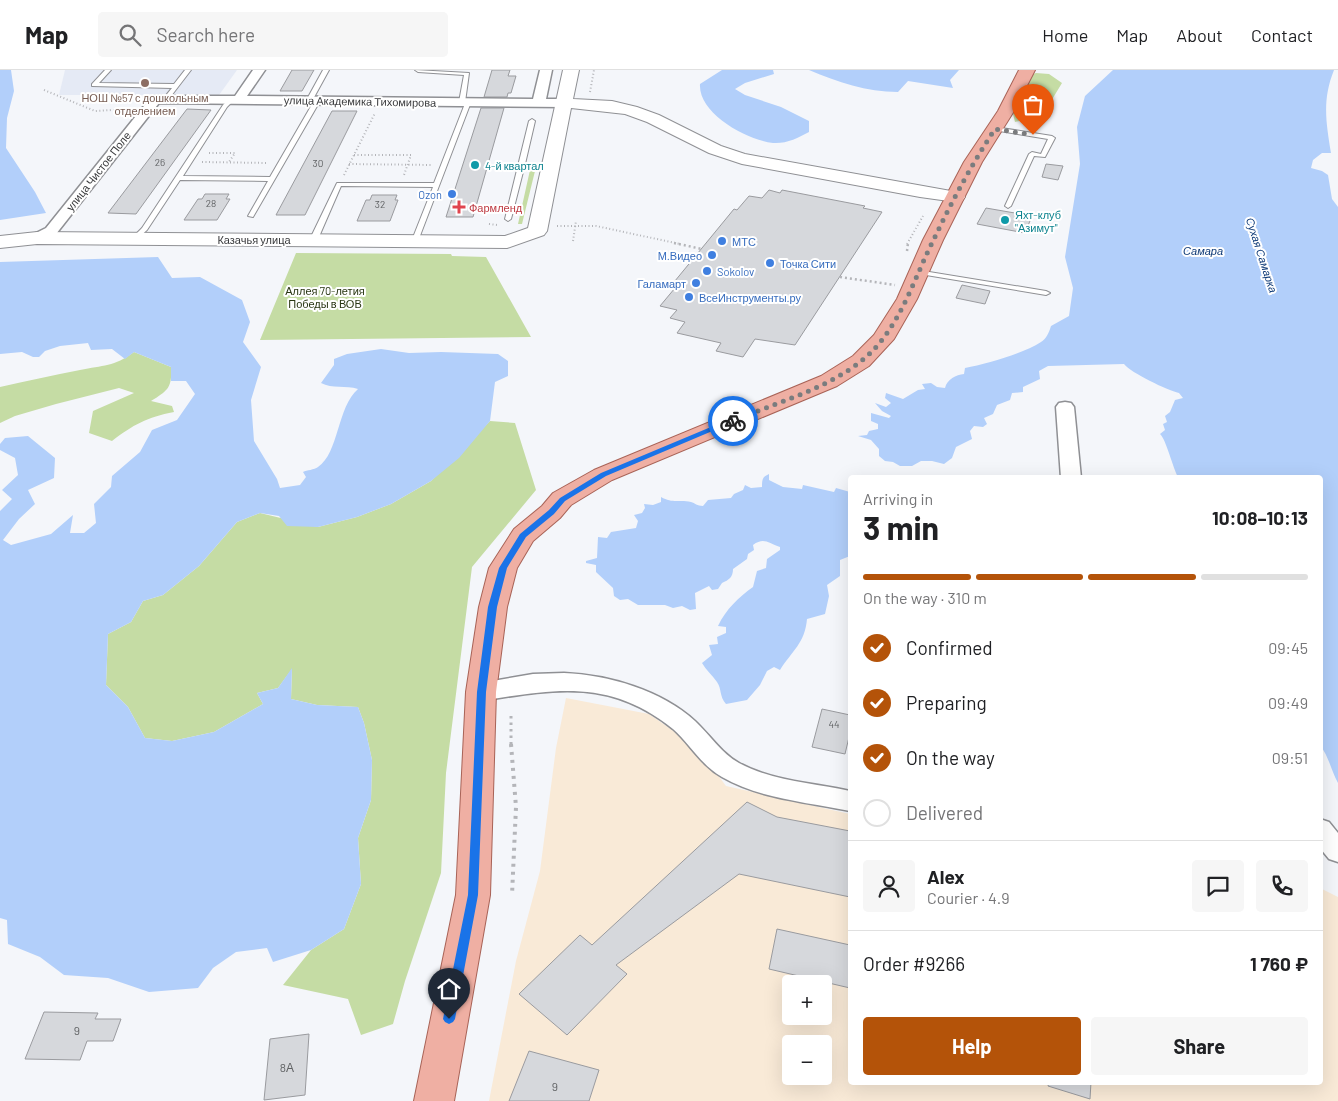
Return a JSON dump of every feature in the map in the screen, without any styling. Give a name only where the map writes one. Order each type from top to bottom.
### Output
[{"type":"main road","points":[[434,1101],[473,895],[481,692],[493,607],[503,568],[523,536],[551,512],[562,499],[603,475],[829,381],[861,361],[883,338],[907,299],[933,240],[973,162],[1006,111],[1027,70]]},
{"type":"street","points":[[238,100],[259,70]]},
{"type":"street","points":[[540,101],[546,70]]},
{"type":"street","points":[[538,226],[571,70]]},
{"type":"street","name":"улица Академика Тихомирова","points":[[161,99],[564,104]]},
{"type":"street","name":"улица Чистое Поле","points":[[37,238],[51,231],[161,99]]},
{"type":"street","points":[[564,104],[606,106],[638,113],[714,150],[742,159],[956,197]]},
{"type":"street","name":"Казачья улица","points":[[0,242],[37,238],[507,242],[537,231],[538,226]]},
{"type":"street","points":[[1065,407],[1071,475]]},
{"type":"street","points":[[481,692],[564,681],[610,687],[651,702],[681,724],[717,761],[732,771],[757,781],[848,800]]},
{"type":"street","points":[[1323,834],[1338,851]]},
{"type":"lane","points":[[108,70],[94,86],[176,86]]},
{"type":"lane","points":[[161,99],[176,86],[188,70]]},
{"type":"lane","points":[[251,216],[313,101],[326,70]]},
{"type":"lane","points":[[416,240],[465,102],[466,74],[418,70]]},
{"type":"lane","points":[[135,238],[145,229],[225,106],[230,102],[238,100]]},
{"type":"lane","points":[[508,219],[532,121]]},
{"type":"lane","points":[[995,129],[1052,138],[1043,156],[1032,154],[1008,206]]},
{"type":"lane","points":[[521,166],[551,166]]},
{"type":"lane","points":[[178,178],[272,179]]},
{"type":"lane","points":[[314,239],[339,184],[436,185]]},
{"type":"lane","points":[[920,272],[1046,293]]},
{"type":"path","points":[[590,93],[594,70]]},
{"type":"path","points":[[44,90],[95,111],[134,109],[161,99]]},
{"type":"path","points":[[339,184],[380,102]]},
{"type":"path","points":[[194,153],[235,153],[229,162]]},
{"type":"path","points":[[354,155],[411,155],[400,185]]},
{"type":"path","points":[[189,162],[281,163]]},
{"type":"path","points":[[349,164],[444,165]]},
{"type":"path","points":[[907,253],[907,244],[927,209]]},
{"type":"path","points":[[573,241],[576,222]]},
{"type":"path","points":[[489,224],[499,225]]},
{"type":"path","points":[[538,226],[596,226],[702,249]]},
{"type":"path","points":[[840,277],[898,287],[898,280]]},
{"type":"path","points":[[511,716],[511,761],[516,807],[512,895]]},
{"type":"shaded area","name":"НОШ №57 с дошкольным отделением","points":[[65,70],[237,70],[219,95],[59,95]]},
{"type":"shaded area","points":[[566,698],[649,714],[697,747],[726,786],[848,814],[848,1085],[1323,1085],[1323,890],[1338,897],[1338,1101],[489,1101],[516,961],[540,871],[556,748]]},
{"type":"green space","points":[[1036,73],[1049,74],[1062,83],[1042,116],[1015,122],[1013,114],[1031,75]]},
{"type":"green space","points":[[533,169],[535,171],[522,224],[518,224],[530,170]]},
{"type":"green space","name":"Аллея 70-летия Победы в ВОВ","points":[[296,253],[451,254],[452,256],[486,257],[531,337],[260,340]]},
{"type":"green space","points":[[134,352],[171,367],[170,384],[166,391],[151,401],[172,406],[174,412],[141,422],[112,441],[89,433],[93,411],[134,393],[119,388],[15,416],[0,423],[0,387],[108,365]]},
{"type":"green space","points":[[490,421],[515,423],[536,490],[472,567],[446,773],[441,873],[405,981],[393,1024],[361,1035],[348,999],[283,985],[311,950],[344,929],[361,884],[358,838],[371,800],[372,760],[364,723],[358,707],[317,705],[291,699],[292,669],[278,688],[257,693],[263,704],[214,732],[172,741],[145,738],[128,707],[106,685],[108,634],[131,622],[143,601],[163,595],[199,566],[237,522],[260,513],[318,527],[357,517],[391,504],[431,481]]},
{"type":"water","points":[[0,70],[11,70],[14,91],[7,118],[6,148],[35,192],[46,213],[0,220]]},
{"type":"water","points":[[722,70],[773,70],[774,74],[745,83],[735,89],[745,95],[781,107],[809,121],[809,132],[787,142],[773,143],[750,137],[726,123],[715,115],[707,105],[701,95],[700,84]]},
{"type":"water","points":[[809,70],[959,70],[950,80],[953,88],[908,81],[898,92],[886,92],[852,86]]},
{"type":"water","name":"Самара","points":[[1113,70],[1334,70],[1326,101],[1331,153],[1322,153],[1313,160],[1311,168],[1328,175],[1332,199],[1338,207],[1338,783],[1323,750],[1323,475],[1177,475],[1165,442],[1160,434],[1165,430],[1163,424],[1167,422],[1165,416],[1170,412],[1175,400],[1183,398],[1179,393],[1150,381],[1124,364],[1048,366],[1039,371],[1040,379],[1023,387],[1023,392],[1012,393],[1010,400],[997,405],[993,414],[984,418],[987,424],[983,427],[974,426],[970,431],[972,439],[956,447],[952,458],[944,464],[921,461],[912,466],[900,466],[893,462],[885,461],[879,456],[879,449],[871,440],[858,436],[867,435],[869,431],[878,429],[878,424],[871,421],[871,413],[889,418],[891,416],[882,411],[875,403],[886,407],[891,403],[885,398],[886,393],[903,399],[918,390],[925,389],[922,384],[931,383],[937,387],[945,388],[952,378],[964,374],[965,368],[1004,358],[1024,351],[1041,342],[1047,336],[1051,326],[1069,316],[1073,288],[1065,257],[1080,164],[1077,127],[1085,96]]},
{"type":"water","points":[[158,257],[172,278],[200,277],[242,300],[250,322],[243,342],[261,367],[251,400],[254,441],[277,479],[280,488],[300,485],[306,477],[303,472],[316,468],[325,460],[346,407],[358,389],[330,386],[321,383],[334,365],[334,359],[347,354],[381,349],[409,353],[498,354],[508,361],[508,376],[495,382],[490,421],[459,458],[431,481],[391,504],[357,517],[318,527],[287,526],[279,516],[260,513],[237,522],[199,566],[163,595],[143,601],[131,622],[108,634],[106,685],[128,707],[145,738],[172,741],[214,732],[263,704],[257,693],[278,688],[292,668],[291,699],[317,705],[358,707],[364,723],[372,760],[371,800],[358,838],[361,884],[344,929],[311,950],[273,962],[267,948],[236,952],[213,968],[198,988],[149,992],[108,978],[64,975],[40,957],[8,944],[7,920],[0,918],[0,511],[12,499],[2,490],[18,475],[15,458],[0,450],[0,444],[5,438],[28,436],[55,458],[54,478],[28,490],[35,504],[19,519],[3,540],[11,545],[51,534],[73,515],[70,533],[84,533],[96,523],[94,504],[111,487],[112,476],[140,452],[152,430],[177,420],[195,394],[186,381],[171,381],[171,367],[134,352],[125,359],[112,349],[91,350],[88,343],[60,346],[45,351],[39,357],[33,357],[22,352],[0,354],[0,262]]},
{"type":"water","points":[[769,474],[769,480],[783,487],[802,489],[803,485],[834,492],[836,488],[848,491],[848,557],[840,560],[840,576],[827,585],[829,596],[825,614],[807,619],[801,641],[780,670],[774,667],[767,671],[760,685],[747,700],[726,704],[722,698],[720,687],[702,663],[712,655],[709,645],[718,644],[717,637],[726,633],[726,627],[718,626],[725,614],[738,599],[753,587],[757,571],[766,568],[767,559],[780,550],[780,547],[763,541],[753,545],[754,550],[748,554],[747,559],[733,569],[730,578],[722,583],[718,589],[712,590],[709,586],[695,593],[696,609],[690,610],[682,606],[673,608],[665,605],[638,605],[628,599],[620,600],[614,596],[613,588],[596,572],[596,565],[586,563],[586,561],[597,558],[598,537],[607,538],[611,532],[636,528],[638,521],[634,515],[642,513],[645,508],[644,504],[653,505],[661,502],[661,497],[669,500],[692,502],[703,506],[708,500],[731,498],[734,494],[743,490],[745,485],[751,488],[762,487],[765,476]]},
{"type":"building","points":[[292,70],[314,70],[302,91],[280,91]]},
{"type":"building","points":[[492,70],[510,70],[508,76],[516,76],[511,93],[508,93],[507,97],[484,97]]},
{"type":"building","name":"4-й квартал","points":[[481,108],[504,108],[473,217],[446,217]]},
{"type":"building","points":[[187,109],[211,110],[136,214],[108,213]]},
{"type":"building","points":[[332,111],[357,111],[305,215],[276,215]]},
{"type":"building","points":[[1046,164],[1063,166],[1058,180],[1042,177]]},
{"type":"building","name":"Точка Сити","points":[[769,190],[780,193],[782,190],[865,206],[863,208],[882,212],[795,345],[755,339],[743,357],[716,351],[721,343],[677,333],[685,322],[670,318],[677,310],[660,306],[675,288],[670,287],[734,209],[737,210],[749,196],[762,198]]},
{"type":"building","points":[[205,194],[229,194],[226,199],[230,199],[217,220],[184,220],[198,199],[202,199]]},
{"type":"building","points":[[372,195],[397,195],[395,200],[398,200],[390,221],[357,221],[366,200],[370,200]]},
{"type":"building","name":"Яхт-клуб \"Азимут\"","points":[[986,208],[1032,216],[1025,233],[977,224]]},
{"type":"building","points":[[962,285],[990,291],[985,304],[956,298]]},
{"type":"building","points":[[822,709],[848,715],[848,741],[845,754],[812,747]]},
{"type":"building","points":[[747,802],[777,817],[848,831],[848,897],[739,874],[616,965],[627,974],[567,1035],[519,994],[580,935],[592,945]]},
{"type":"building","points":[[777,929],[848,945],[848,988],[832,984],[832,975],[795,975],[769,969]]},
{"type":"building","points":[[44,1012],[98,1013],[95,1019],[121,1019],[113,1041],[87,1041],[80,1060],[25,1059]]},
{"type":"building","points":[[309,1034],[305,1095],[264,1100],[270,1039]]},
{"type":"building","points":[[529,1051],[599,1070],[589,1101],[509,1101]]},
{"type":"building","points":[[1091,1085],[1090,1099],[1048,1086]]},
{"type":"way so far","points":[[733,421],[829,381],[861,361],[883,338],[907,299],[933,240],[973,162],[995,129],[1033,135]]},
{"type":"place","name":"НОШ №57 с дошкольным отделением","points":[[145,83]]},
{"type":"place","name":"4-й квартал","points":[[475,165]]},
{"type":"place","name":"Ozon","points":[[452,194]]},
{"type":"place","name":"Фармленд","points":[[459,207]]},
{"type":"place","name":"Яхт-клуб \"Азимут\"","points":[[1005,220]]},
{"type":"place","name":"МТС","points":[[722,241]]},
{"type":"place","name":"М.Видео","points":[[712,255]]},
{"type":"place","name":"Точка Сити","points":[[770,263]]},
{"type":"place","name":"Sokolov","points":[[707,271]]},
{"type":"place","name":"Галамарт","points":[[696,283]]},
{"type":"place","name":"ВсеИнструменты.ру","points":[[689,297]]},
{"type":"route","points":[[449,1019],[473,895],[481,692],[493,607],[503,568],[523,536],[551,512],[562,499],[603,475],[733,421]]},
{"type":"water label","name":"Сухая Самарка","points":[[1262,255]]}]
